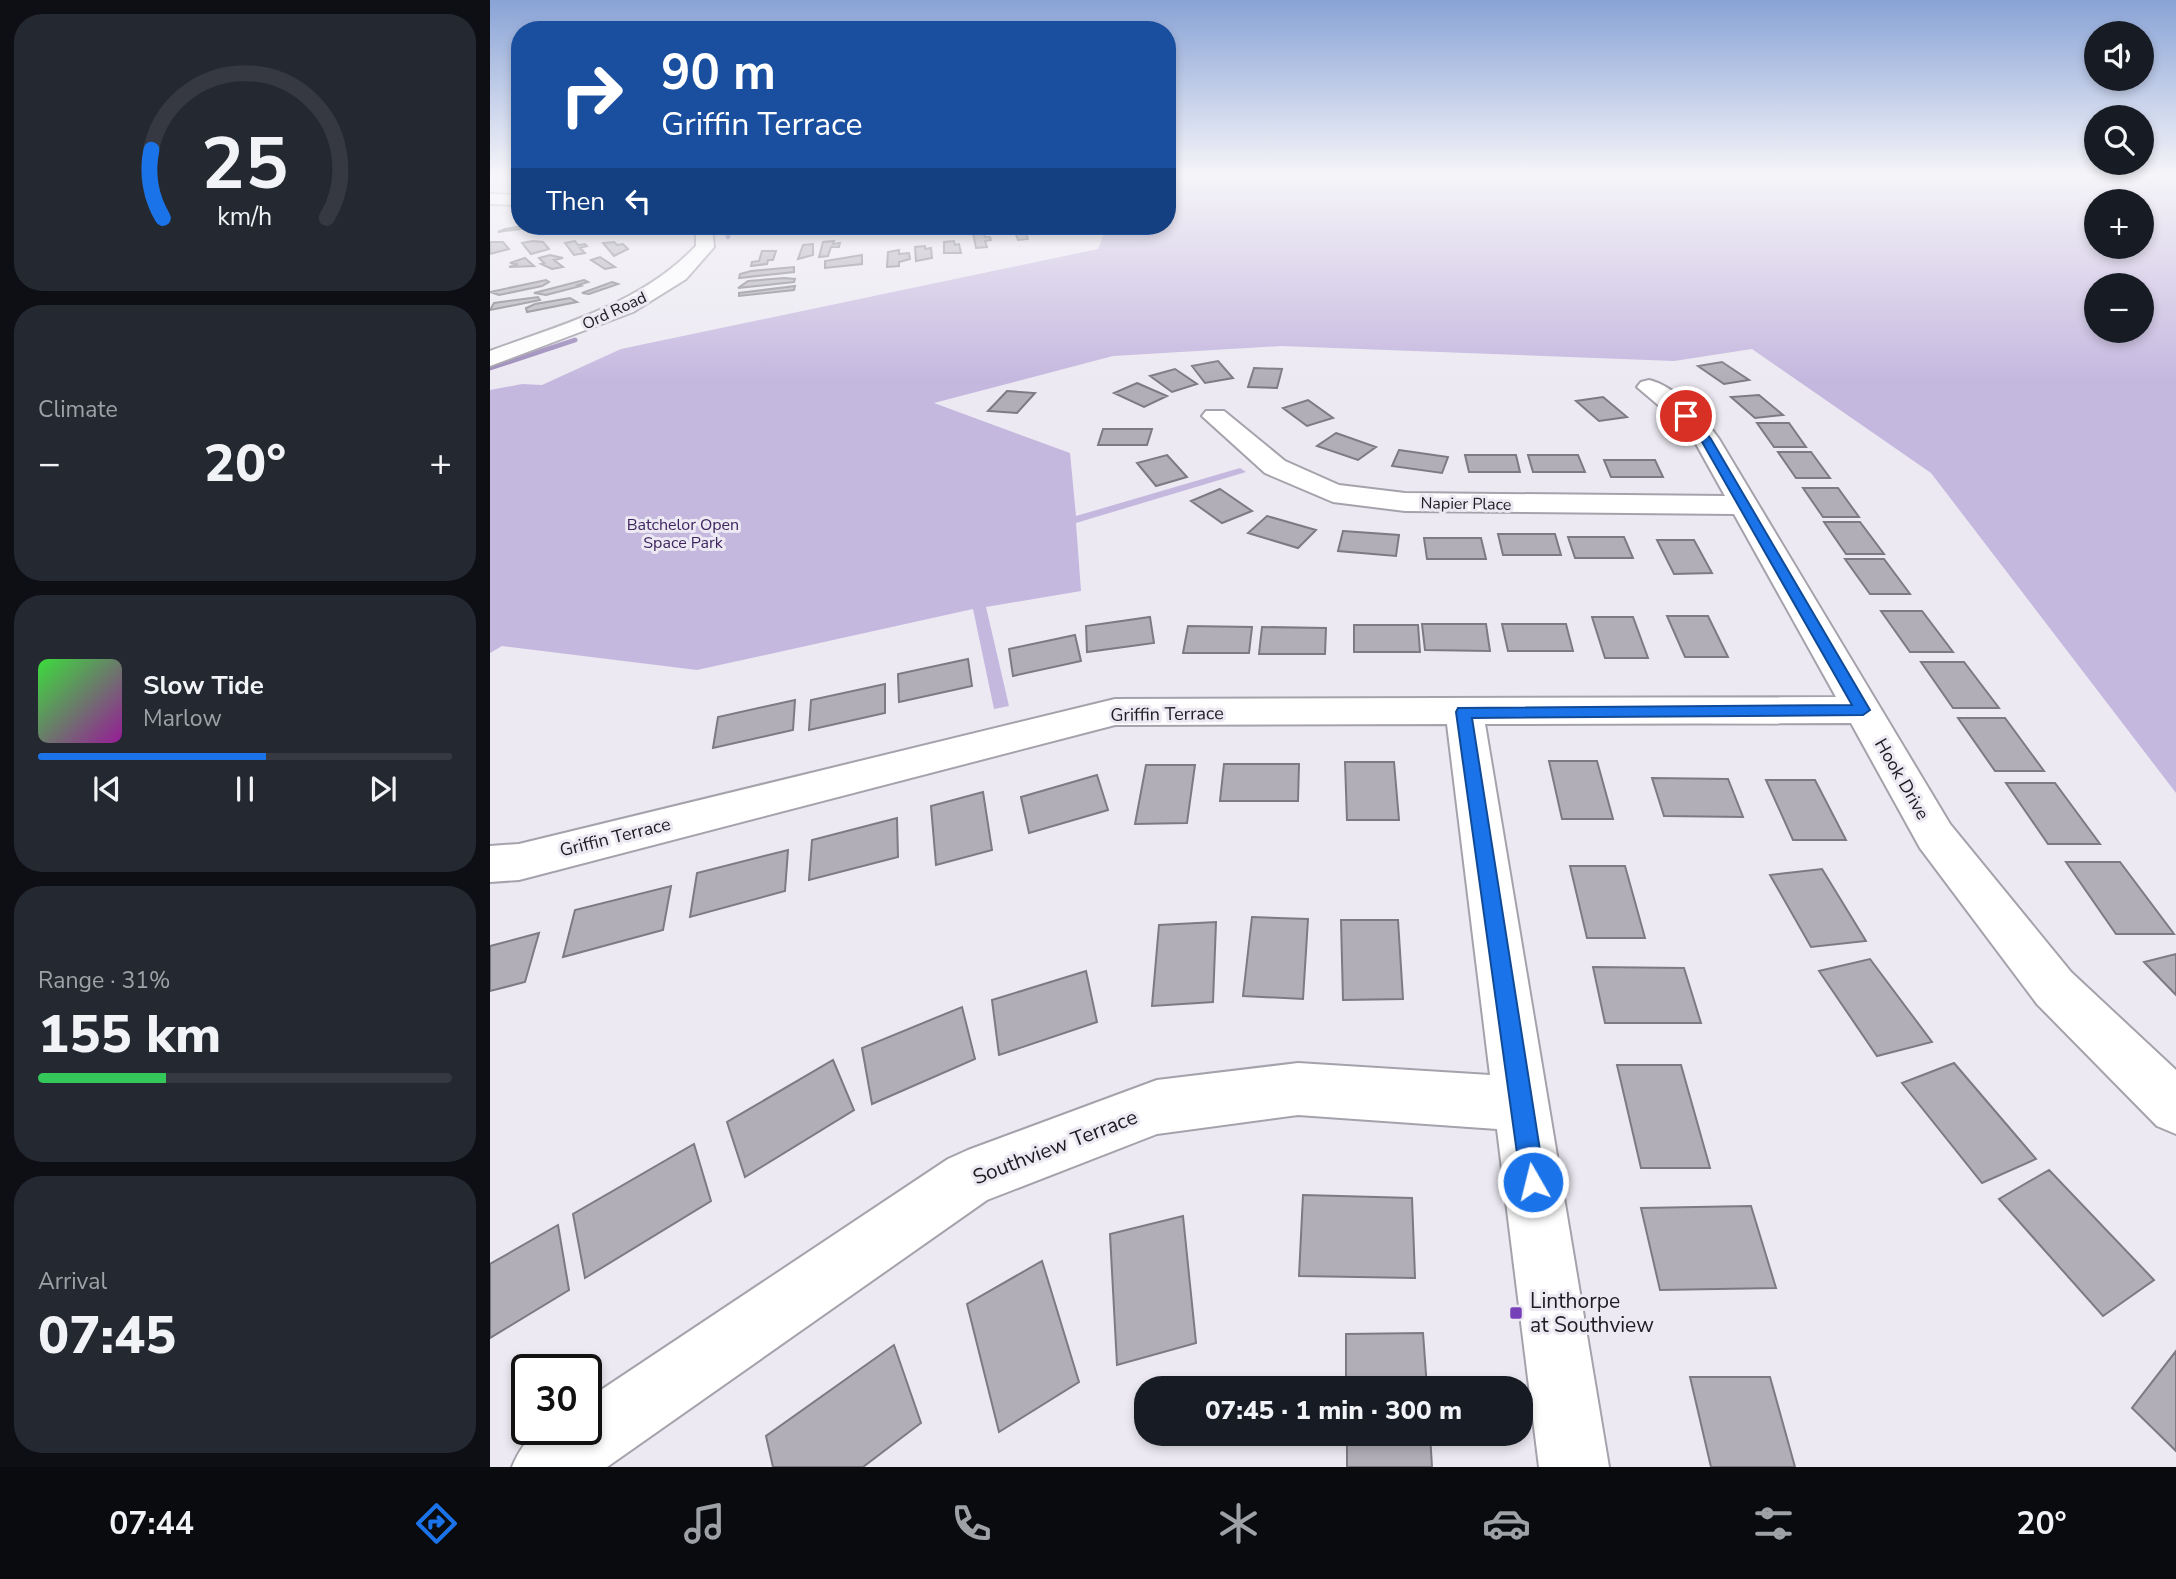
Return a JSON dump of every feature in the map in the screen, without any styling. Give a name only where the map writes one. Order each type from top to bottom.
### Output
[{"type":"street","name":"Ord Road","points":[[490,359],[625,308],[679,275],[705,247],[705,243]]},
{"type":"street","name":"Hook Drive","points":[[1648,387],[1686,416],[1706,439],[1935,836],[2045,977],[2176,1107]]},
{"type":"street","name":"Napier Place","points":[[1216,416],[1275,467],[1333,493],[1405,502],[1742,505]]},
{"type":"street","name":"Griffin Terrace","points":[[490,864],[519,862],[1115,712],[1863,710]]},
{"type":"street","points":[[1464,712],[1574,1467]]},
{"type":"street","name":"Southview Terrace","points":[[547,1467],[968,1179],[1157,1107],[1298,1089],[1521,1104]]},
{"type":"green space","name":"Batchelor Open Space Park","points":[[1100,243],[2084,243],[2084,259],[2154,259],[2154,243],[2176,243],[2176,793],[1931,473],[1752,349],[1674,361],[1281,346],[1113,356],[934,403],[1070,453],[1076,516],[1240,468],[1246,472],[1076,523],[1081,591],[986,607],[1009,706],[994,709],[973,609],[697,670],[502,646],[490,653],[490,390],[522,384],[542,385],[621,349],[1098,249]]},
{"type":"building","points":[[490,243],[504,243],[509,249],[490,254]]},
{"type":"building","points":[[522,243],[544,243],[549,249],[531,254]]},
{"type":"building","points":[[565,243],[587,246],[580,248],[585,253],[574,255]]},
{"type":"building","points":[[603,243],[623,244],[628,249],[614,256]]},
{"type":"building","points":[[823,243],[840,243],[839,247],[831,247],[828,256],[819,257]]},
{"type":"building","points":[[944,243],[959,244],[961,253],[944,253]]},
{"type":"building","points":[[975,243],[986,243],[987,247],[976,248]]},
{"type":"building","points":[[813,244],[813,255],[798,259],[803,245]]},
{"type":"building","points":[[925,246],[925,249],[931,248],[932,258],[916,261],[915,247]]},
{"type":"building","points":[[899,250],[899,254],[909,253],[910,259],[899,262],[899,266],[887,267],[888,252]]},
{"type":"building","points":[[762,251],[776,251],[773,260],[768,260],[767,264],[751,266],[752,262],[759,261]]},
{"type":"building","points":[[550,255],[563,258],[554,260],[563,267],[552,269],[541,264],[544,263],[539,258]]},
{"type":"building","points":[[862,255],[862,264],[825,268],[825,261]]},
{"type":"building","points":[[600,257],[615,267],[605,269],[591,260]]},
{"type":"building","points":[[525,258],[534,266],[509,267],[518,264],[510,263]]},
{"type":"building","points":[[794,267],[794,272],[739,278],[740,274],[751,271]]},
{"type":"building","points":[[795,279],[794,282],[738,288],[748,281]]},
{"type":"building","points":[[546,280],[549,282],[542,286],[499,295],[490,292]]},
{"type":"building","points":[[584,280],[588,282],[578,285],[581,286],[546,295],[534,293]]},
{"type":"building","points":[[612,282],[618,284],[589,294],[582,293]]},
{"type":"building","points":[[795,286],[794,290],[739,296],[739,293]]},
{"type":"building","points":[[538,297],[540,300],[490,310],[494,303]]},
{"type":"building","points":[[570,298],[577,302],[527,312],[526,308],[535,304]]},
{"type":"building","points":[[1218,361],[1233,378],[1205,383],[1192,366]]},
{"type":"building","points":[[1722,362],[1749,380],[1724,384],[1698,366]]},
{"type":"building","points":[[1254,368],[1282,369],[1277,388],[1248,387]]},
{"type":"building","points":[[1175,369],[1197,384],[1172,392],[1150,376]]},
{"type":"building","points":[[1137,383],[1167,396],[1144,407],[1114,393]]},
{"type":"building","points":[[1007,391],[1035,393],[1017,413],[988,411]]},
{"type":"building","points":[[1759,395],[1783,415],[1755,418],[1731,397]]},
{"type":"building","points":[[1603,397],[1627,417],[1599,421],[1576,401]]},
{"type":"building","points":[[1308,400],[1333,418],[1307,426],[1283,408]]},
{"type":"building","points":[[1757,423],[1789,423],[1806,447],[1774,447]]},
{"type":"building","points":[[1103,429],[1152,429],[1147,445],[1098,445]]},
{"type":"building","points":[[1336,433],[1376,447],[1358,460],[1317,446]]},
{"type":"building","points":[[1399,450],[1448,457],[1442,473],[1392,466]]},
{"type":"building","points":[[1778,452],[1811,452],[1830,478],[1796,478]]},
{"type":"building","points":[[1167,455],[1187,477],[1156,486],[1137,463]]},
{"type":"building","points":[[1465,455],[1516,455],[1520,472],[1469,472]]},
{"type":"building","points":[[1528,455],[1578,455],[1585,472],[1533,472]]},
{"type":"building","points":[[1604,460],[1655,460],[1663,477],[1611,477]]},
{"type":"building","points":[[1803,488],[1838,488],[1859,517],[1823,517]]},
{"type":"building","points":[[1220,489],[1252,511],[1222,523],[1191,501]]},
{"type":"building","points":[[1267,516],[1316,530],[1298,548],[1248,533]]},
{"type":"building","points":[[1824,522],[1860,522],[1884,554],[1846,554]]},
{"type":"building","points":[[1343,531],[1399,535],[1396,556],[1338,551]]},
{"type":"building","points":[[1498,534],[1555,534],[1561,555],[1503,555]]},
{"type":"building","points":[[1568,537],[1624,537],[1633,558],[1575,558]]},
{"type":"building","points":[[1424,538],[1481,538],[1486,559],[1427,559]]},
{"type":"building","points":[[1657,540],[1694,540],[1712,573],[1674,574]]},
{"type":"building","points":[[1845,559],[1884,559],[1910,594],[1870,594]]},
{"type":"building","points":[[1881,611],[1922,611],[1953,652],[1910,652]]},
{"type":"building","points":[[1667,616],[1708,616],[1728,657],[1685,657]]},
{"type":"building","points":[[1150,617],[1154,643],[1087,652],[1086,626]]},
{"type":"building","points":[[1592,617],[1633,617],[1648,658],[1605,658]]},
{"type":"building","points":[[1422,624],[1486,624],[1490,651],[1425,650]]},
{"type":"building","points":[[1502,624],[1566,624],[1573,651],[1508,651]]},
{"type":"building","points":[[1354,625],[1418,625],[1420,652],[1354,652]]},
{"type":"building","points":[[1188,626],[1252,627],[1249,653],[1183,653]]},
{"type":"building","points":[[1262,627],[1326,628],[1325,654],[1259,654]]},
{"type":"building","points":[[1075,635],[1081,661],[1013,676],[1009,649]]},
{"type":"building","points":[[968,659],[972,686],[899,702],[898,674]]},
{"type":"building","points":[[1921,662],[1964,662],[1999,708],[1953,708]]},
{"type":"building","points":[[885,684],[885,713],[809,730],[811,700]]},
{"type":"building","points":[[795,700],[793,730],[713,748],[718,717]]},
{"type":"building","points":[[1958,718],[2005,718],[2044,771],[1995,771]]},
{"type":"building","points":[[1549,761],[1597,761],[1613,819],[1562,819]]},
{"type":"building","points":[[1345,762],[1394,762],[1399,820],[1347,820]]},
{"type":"building","points":[[1224,764],[1299,764],[1298,801],[1220,801]]},
{"type":"building","points":[[1146,765],[1195,765],[1187,823],[1135,824]]},
{"type":"building","points":[[1097,775],[1108,810],[1029,833],[1021,797]]},
{"type":"building","points":[[1652,778],[1728,779],[1743,817],[1664,816]]},
{"type":"building","points":[[1766,780],[1815,780],[1846,840],[1793,840]]},
{"type":"building","points":[[2006,783],[2055,783],[2100,844],[2048,844]]},
{"type":"building","points":[[983,792],[992,850],[936,865],[931,806]]},
{"type":"building","points":[[897,818],[898,857],[809,880],[812,840]]},
{"type":"building","points":[[788,850],[785,891],[690,917],[697,873]]},
{"type":"building","points":[[2066,862],[2120,862],[2174,934],[2116,934]]},
{"type":"building","points":[[1570,866],[1625,866],[1645,938],[1587,938]]},
{"type":"building","points":[[1822,869],[1866,941],[1811,947],[1770,875]]},
{"type":"building","points":[[671,886],[663,930],[563,957],[575,910]]},
{"type":"building","points":[[1252,917],[1308,919],[1303,999],[1243,996]]},
{"type":"building","points":[[1341,920],[1398,920],[1403,999],[1343,1000]]},
{"type":"building","points":[[1216,922],[1213,1002],[1152,1006],[1159,925]]},
{"type":"building","points":[[539,933],[525,982],[490,991],[490,946]]},
{"type":"building","points":[[2176,954],[2176,995],[2144,962]]},
{"type":"building","points":[[1870,959],[1932,1042],[1877,1056],[1819,971]]},
{"type":"building","points":[[1593,967],[1684,968],[1701,1023],[1605,1023]]},
{"type":"building","points":[[1086,971],[1097,1022],[999,1055],[992,1000]]},
{"type":"building","points":[[962,1007],[975,1059],[872,1104],[862,1048]]},
{"type":"building","points":[[833,1060],[854,1110],[745,1177],[727,1122]]},
{"type":"building","points":[[1954,1063],[2036,1159],[1982,1183],[1902,1083]]},
{"type":"building","points":[[1617,1065],[1681,1065],[1710,1168],[1641,1168]]},
{"type":"building","points":[[694,1144],[711,1201],[585,1278],[573,1214]]},
{"type":"building","points":[[2049,1170],[2154,1280],[2103,1316],[1999,1199]]},
{"type":"building","points":[[1303,1195],[1412,1198],[1415,1278],[1299,1276]]},
{"type":"building","points":[[1751,1206],[1776,1288],[1660,1290],[1641,1208]]},
{"type":"building","points":[[1183,1216],[1196,1343],[1117,1365],[1110,1234]]},
{"type":"building","points":[[558,1225],[569,1290],[490,1338],[490,1264]]},
{"type":"building","points":[[1042,1261],[1079,1382],[999,1432],[967,1304]]},
{"type":"building","points":[[1423,1333],[1426,1376],[1346,1376],[1346,1334]]},
{"type":"building","points":[[894,1345],[921,1423],[863,1467],[773,1467],[766,1436]]},
{"type":"building","points":[[2176,1351],[2176,1451],[2132,1408]]},
{"type":"building","points":[[1690,1377],[1770,1377],[1795,1467],[1711,1467]]},
{"type":"building","points":[[1347,1446],[1431,1446],[1432,1467],[1347,1467]]},
{"type":"waterway","points":[[490,368],[575,340]]},
{"type":"place","name":"Linthorpe at Southview","points":[[1516,1313]]},
{"type":"route","points":[[1533,1182],[1464,712],[1863,710],[1706,439],[1686,416]]}]
